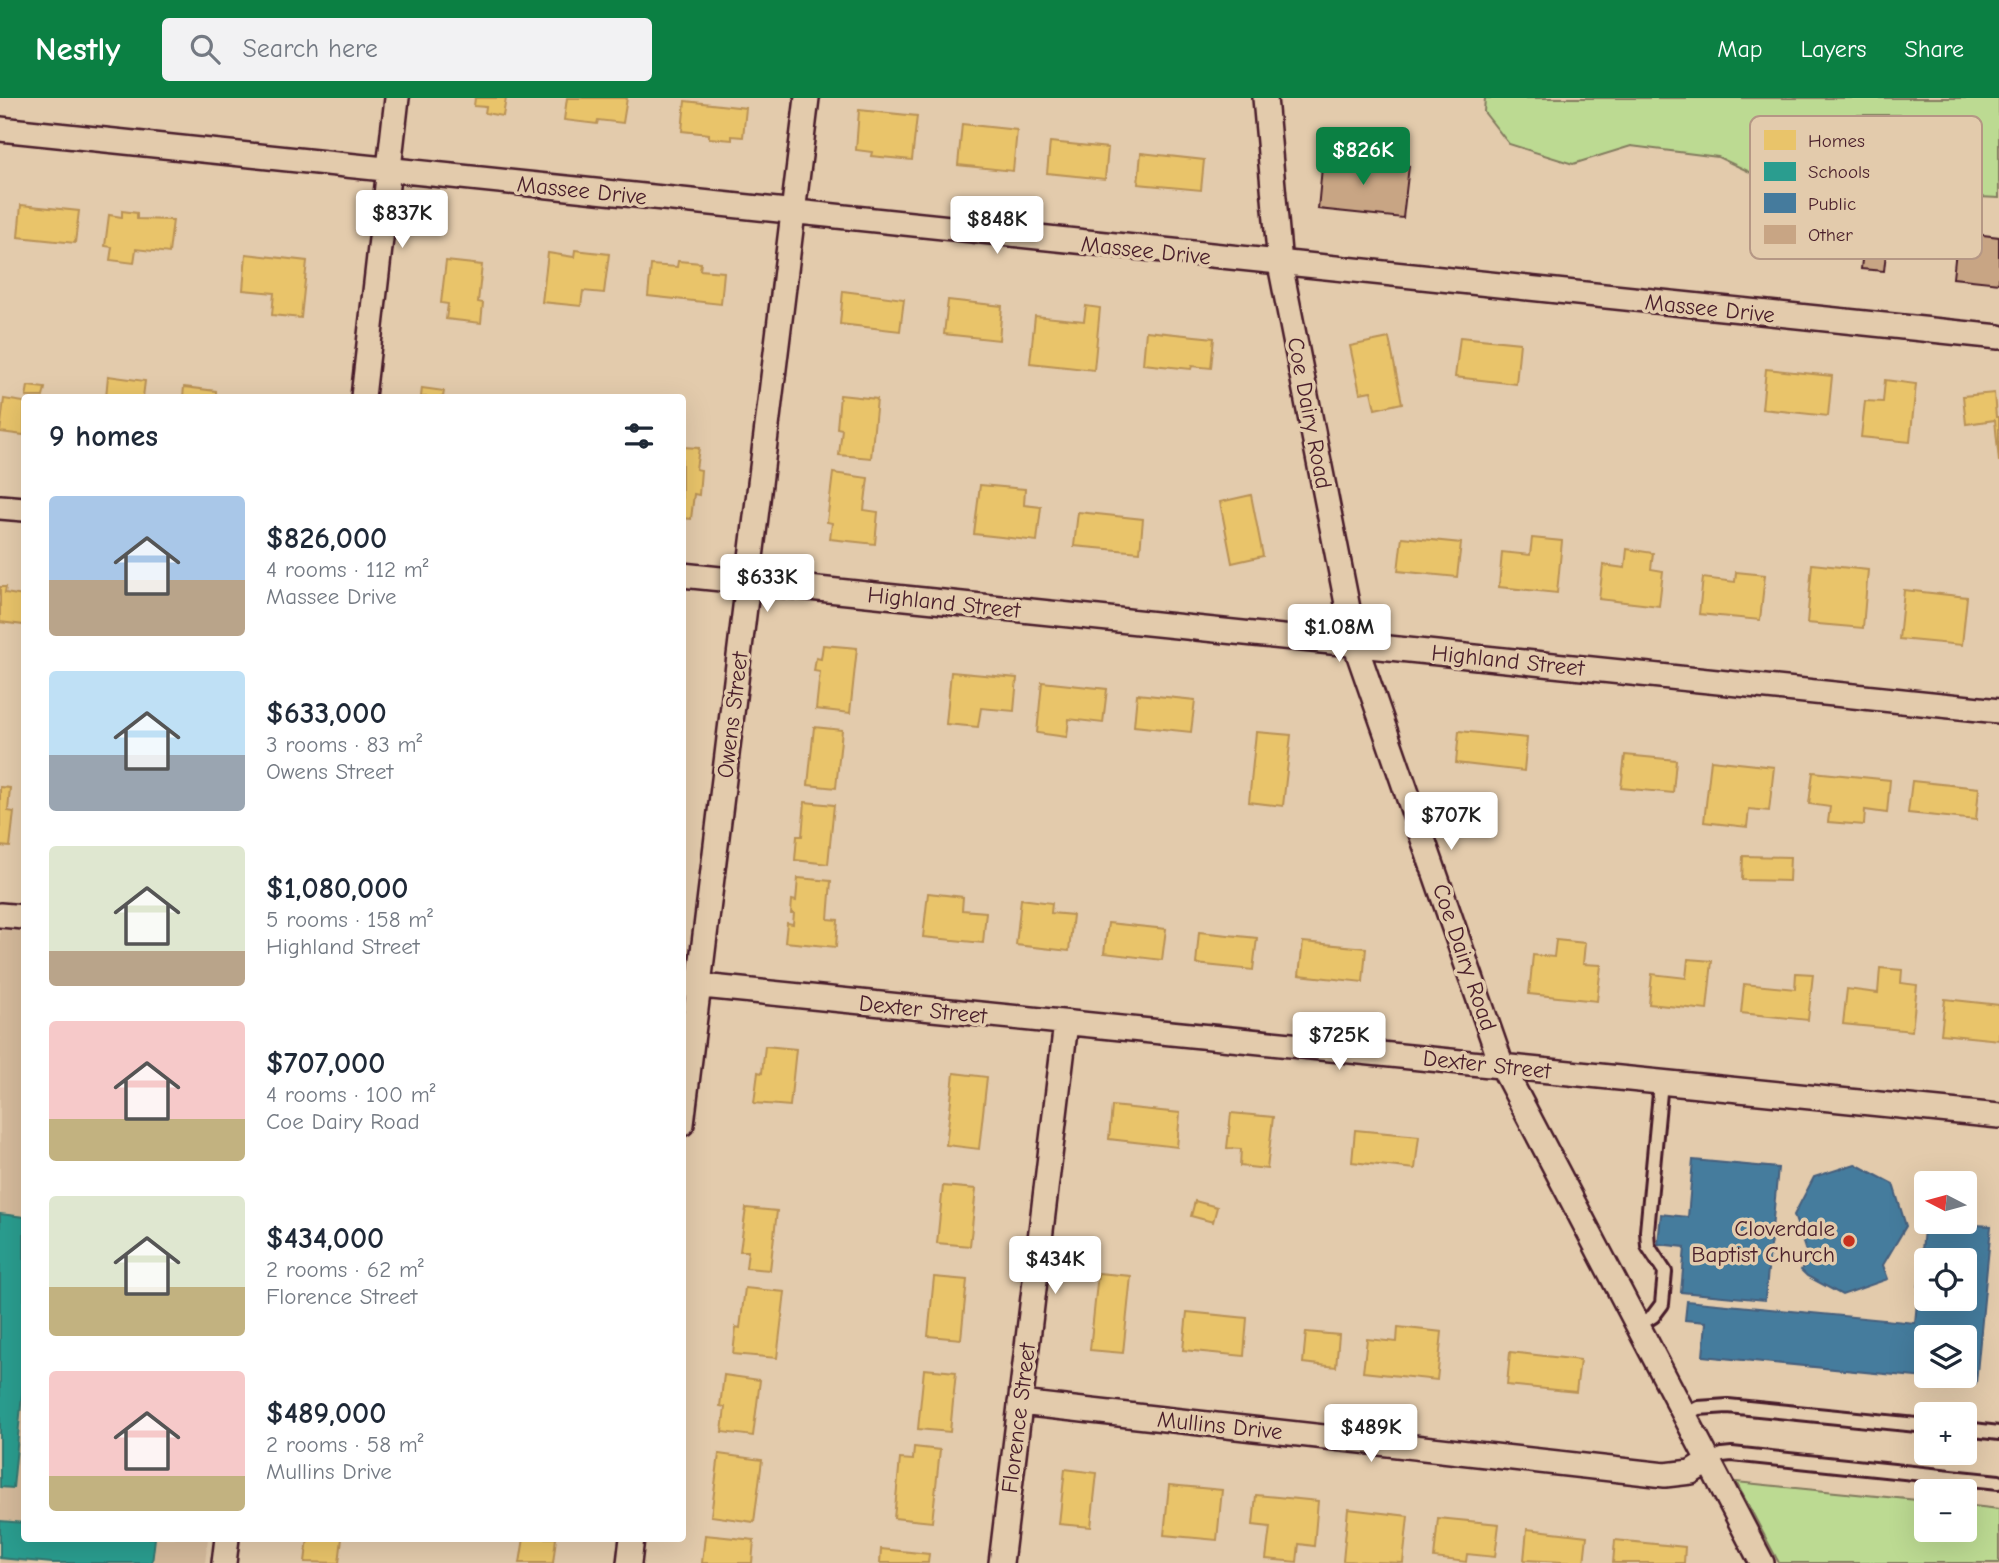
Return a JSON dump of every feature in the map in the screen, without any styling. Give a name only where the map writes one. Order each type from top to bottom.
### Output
[{"type":"street","points":[[363,394],[397,98]]},
{"type":"street","name":"Owens Street","points":[[686,1062],[691,985],[748,582],[807,98]]},
{"type":"street","name":"Coe Dairy Road","points":[[1265,98],[1280,264],[1355,644],[1502,1066],[1762,1563]]},
{"type":"street","name":"Massee Drive","points":[[0,129],[1999,337]]},
{"type":"street","points":[[0,507],[21,509]]},
{"type":"street","name":"Highland Street","points":[[686,575],[1999,711]]},
{"type":"street","points":[[0,915],[21,917]]},
{"type":"street","name":"Dexter Street","points":[[691,985],[1999,1116]]},
{"type":"street","name":"Florence Street","points":[[1001,1563],[1066,1023]]},
{"type":"street","name":"Mullins Drive","points":[[1020,1403],[1665,1475],[1691,1472],[1709,1461]]},
{"type":"street","points":[[224,1563],[227,1542]]},
{"type":"street","points":[[629,1563],[632,1542]]},
{"type":"lane","points":[[1637,1325],[1653,1316],[1662,1304],[1665,1272],[1648,1246],[1647,1231],[1661,1082]]},
{"type":"lane","points":[[1685,1415],[1698,1408],[1728,1406],[1914,1425]]},
{"type":"lane","points":[[1977,1430],[1999,1433]]},
{"type":"lane","points":[[1709,1461],[1732,1454],[1999,1482]]},
{"type":"shaded area","points":[[0,930],[21,932],[21,1542],[208,1542],[205,1563],[0,1563]]},
{"type":"green space","points":[[1485,98],[1999,98],[1999,198],[1982,197],[1982,116],[1750,116],[1750,172],[1718,157],[1631,146],[1573,164],[1509,144],[1484,112]]},
{"type":"green space","points":[[1736,1482],[1914,1500],[1914,1542],[1977,1542],[1977,1506],[1999,1509],[1999,1563],[1779,1563]]},
{"type":"building: Homes","points":[[475,98],[506,98],[503,116],[485,113],[486,107],[474,106]]},
{"type":"building: Homes","points":[[567,98],[627,98],[623,123],[598,120],[597,124],[564,120]]},
{"type":"building: Homes","points":[[685,101],[746,108],[743,137],[732,136],[732,140],[709,138],[709,134],[682,131]]},
{"type":"building: Homes","points":[[859,110],[917,116],[912,160],[871,156],[872,152],[856,150]]},
{"type":"building: Homes","points":[[962,124],[1017,130],[1013,171],[958,165]]},
{"type":"building: Homes","points":[[1050,142],[1108,148],[1105,179],[1047,173]]},
{"type":"building: Homes","points":[[1141,153],[1204,160],[1201,190],[1138,184]]},
{"type":"building: Homes","points":[[21,205],[79,211],[75,243],[18,237]]},
{"type":"building: Homes","points":[[122,211],[137,213],[137,219],[173,220],[169,253],[136,249],[134,263],[110,260],[112,247],[105,246],[109,215],[122,217]]},
{"type":"building: Homes","points":[[575,250],[609,254],[604,293],[583,291],[581,306],[542,302],[548,253],[574,257]]},
{"type":"building: Homes","points":[[246,254],[307,261],[301,318],[272,315],[274,293],[243,290]]},
{"type":"building: Homes","points":[[446,261],[482,265],[478,302],[483,303],[481,323],[446,319],[448,304],[441,303]]},
{"type":"building: Homes","points":[[678,261],[701,263],[700,270],[724,272],[721,304],[648,296],[651,265],[677,267]]},
{"type":"building: Homes","points":[[843,291],[904,299],[900,331],[840,324]]},
{"type":"building: Homes","points":[[948,300],[1002,306],[999,340],[944,334]]},
{"type":"building: Homes","points":[[1086,306],[1100,308],[1094,370],[1030,363],[1035,316],[1084,321]]},
{"type":"building: Homes","points":[[1146,331],[1214,338],[1211,368],[1192,366],[1191,369],[1143,364]]},
{"type":"building: Homes","points":[[1460,337],[1520,343],[1516,384],[1455,377]]},
{"type":"building: Homes","points":[[1389,338],[1402,403],[1375,409],[1371,391],[1360,393],[1350,346]]},
{"type":"building: Homes","points":[[1766,369],[1832,376],[1828,416],[1762,409]]},
{"type":"building: Homes","points":[[108,376],[145,381],[143,394],[106,394]]},
{"type":"building: Homes","points":[[1885,380],[1916,384],[1910,442],[1861,437],[1865,401],[1883,402]]},
{"type":"building: Homes","points":[[28,386],[45,388],[44,394],[27,394]]},
{"type":"building: Homes","points":[[184,387],[216,391],[216,394],[183,394]]},
{"type":"building: Homes","points":[[422,388],[444,391],[444,394],[421,394]]},
{"type":"building: Homes","points":[[1994,393],[1996,417],[1999,417],[1999,462],[1995,420],[1966,424],[1963,396]]},
{"type":"building: Homes","points":[[840,395],[877,399],[871,458],[839,455],[842,429],[837,428]]},
{"type":"building: Homes","points":[[4,399],[21,402],[21,435],[0,432]]},
{"type":"building: Homes","points":[[686,447],[699,448],[696,469],[701,470],[699,495],[694,494],[691,519],[686,518]]},
{"type":"building: Homes","points":[[833,473],[868,478],[864,510],[878,512],[875,544],[830,539],[832,523],[827,522]]},
{"type":"building: Homes","points":[[980,485],[1025,489],[1024,505],[1041,507],[1037,541],[974,534]]},
{"type":"building: Homes","points":[[1251,495],[1263,556],[1232,563],[1220,502]]},
{"type":"building: Homes","points":[[1078,512],[1143,519],[1140,552],[1074,546]]},
{"type":"building: Homes","points":[[1402,537],[1461,543],[1457,577],[1398,571]]},
{"type":"building: Homes","points":[[1532,538],[1562,541],[1557,593],[1499,587],[1502,552],[1530,555]]},
{"type":"building: Homes","points":[[1627,549],[1653,553],[1651,569],[1663,571],[1659,606],[1599,599],[1603,565],[1625,568]]},
{"type":"building: Homes","points":[[1812,564],[1868,570],[1863,628],[1807,623]]},
{"type":"building: Homes","points":[[1736,572],[1765,575],[1760,620],[1699,614],[1703,578],[1735,582]]},
{"type":"building: Homes","points":[[0,587],[6,587],[5,593],[21,596],[21,625],[0,622]]},
{"type":"building: Homes","points":[[1904,590],[1967,597],[1962,645],[1899,639]]},
{"type":"building: Homes","points":[[823,645],[857,648],[850,713],[816,709],[820,672],[814,671],[816,658],[821,659]]},
{"type":"building: Homes","points":[[951,672],[1017,678],[1014,711],[981,708],[978,727],[946,724]]},
{"type":"building: Homes","points":[[1042,682],[1107,689],[1103,723],[1069,719],[1067,737],[1037,733]]},
{"type":"building: Homes","points":[[1137,694],[1195,700],[1191,732],[1134,726]]},
{"type":"building: Homes","points":[[814,727],[842,730],[836,788],[808,785]]},
{"type":"building: Homes","points":[[1459,731],[1527,738],[1524,771],[1456,763]]},
{"type":"building: Homes","points":[[1256,732],[1291,735],[1283,806],[1249,802]]},
{"type":"building: Homes","points":[[1625,755],[1676,760],[1673,793],[1621,788]]},
{"type":"building: Homes","points":[[1711,760],[1774,767],[1769,811],[1749,809],[1747,827],[1704,822]]},
{"type":"building: Homes","points":[[1813,772],[1890,780],[1887,813],[1865,810],[1864,825],[1828,822],[1830,807],[1809,804]]},
{"type":"building: Homes","points":[[1912,781],[1979,788],[1976,820],[1908,813]]},
{"type":"building: Homes","points":[[0,787],[10,788],[8,811],[14,812],[10,847],[0,846]]},
{"type":"building: Homes","points":[[805,802],[834,805],[828,864],[795,860],[797,836],[802,836]]},
{"type":"building: Homes","points":[[1743,856],[1790,857],[1789,881],[1742,880]]},
{"type":"building: Homes","points":[[798,878],[831,881],[828,919],[838,920],[836,947],[785,942],[787,923],[793,924],[792,900],[796,901]]},
{"type":"building: Homes","points":[[928,893],[963,897],[962,910],[986,912],[983,943],[923,937]]},
{"type":"building: Homes","points":[[1021,899],[1052,903],[1051,913],[1073,915],[1069,951],[1016,945]]},
{"type":"building: Homes","points":[[1108,923],[1166,929],[1162,960],[1104,953]]},
{"type":"building: Homes","points":[[1199,932],[1257,938],[1253,970],[1196,964]]},
{"type":"building: Homes","points":[[1556,940],[1585,943],[1583,964],[1601,965],[1597,1001],[1529,994],[1533,955],[1554,957]]},
{"type":"building: Homes","points":[[1303,942],[1366,948],[1363,982],[1299,975]]},
{"type":"building: Homes","points":[[1688,959],[1712,961],[1707,1010],[1649,1004],[1652,974],[1686,978]]},
{"type":"building: Homes","points":[[1880,968],[1902,970],[1901,983],[1917,985],[1912,1031],[1843,1024],[1847,989],[1878,993]]},
{"type":"building: Homes","points":[[1796,973],[1813,974],[1808,1020],[1741,1013],[1744,984],[1795,989]]},
{"type":"building: Homes","points":[[1945,999],[1999,1005],[1999,1040],[1941,1034]]},
{"type":"building: Homes","points":[[765,1046],[796,1049],[790,1106],[754,1103],[758,1072],[762,1073]]},
{"type":"building: Homes","points":[[954,1073],[987,1077],[979,1149],[946,1145]]},
{"type":"building: Homes","points":[[1112,1106],[1180,1113],[1177,1147],[1109,1139]]},
{"type":"building: Homes","points":[[1231,1113],[1273,1117],[1267,1169],[1240,1166],[1241,1149],[1227,1148]]},
{"type":"building: Homes","points":[[1355,1130],[1419,1136],[1415,1169],[1352,1162]]},
{"type":"building: Homes","points":[[943,1186],[976,1189],[970,1246],[937,1243]]},
{"type":"building: Homes","points":[[1195,1201],[1217,1207],[1213,1222],[1191,1216]]},
{"type":"building: Homes","points":[[746,1208],[777,1211],[770,1270],[746,1268],[748,1251],[740,1251]]},
{"type":"building: Homes","points":[[1098,1273],[1131,1276],[1123,1353],[1090,1350]]},
{"type":"building: Homes","points":[[934,1277],[967,1280],[961,1339],[928,1336]]},
{"type":"building: Homes","points":[[745,1288],[785,1292],[777,1358],[733,1354],[736,1327],[740,1328]]},
{"type":"building: Homes","points":[[1187,1312],[1247,1318],[1244,1356],[1183,1350]]},
{"type":"building: Homes","points":[[1398,1327],[1442,1332],[1437,1380],[1363,1372],[1367,1339],[1397,1342]]},
{"type":"building: Homes","points":[[1306,1332],[1339,1335],[1336,1367],[1303,1363]]},
{"type":"building: Homes","points":[[1510,1352],[1580,1360],[1576,1392],[1507,1385]]},
{"type":"building: Homes","points":[[924,1369],[956,1372],[950,1432],[918,1429]]},
{"type":"building: Homes","points":[[724,1375],[760,1380],[753,1436],[722,1432],[725,1407],[720,1406]]},
{"type":"building: Homes","points":[[914,1447],[940,1450],[932,1522],[894,1518],[900,1459],[913,1460]]},
{"type":"building: Homes","points":[[719,1454],[762,1460],[754,1522],[711,1516]]},
{"type":"building: Homes","points":[[1065,1469],[1097,1473],[1091,1527],[1059,1524]]},
{"type":"building: Homes","points":[[1169,1485],[1222,1490],[1217,1540],[1164,1535]]},
{"type":"building: Homes","points":[[1256,1495],[1318,1501],[1314,1546],[1299,1544],[1297,1562],[1266,1559],[1270,1527],[1253,1525]]},
{"type":"building: Homes","points":[[1348,1509],[1408,1516],[1403,1563],[1343,1561]]},
{"type":"building: Homes","points":[[1438,1518],[1499,1524],[1495,1557],[1467,1554],[1466,1562],[1434,1558]]},
{"type":"building: Homes","points":[[1527,1529],[1587,1536],[1584,1563],[1524,1560]]},
{"type":"building: Homes","points":[[705,1535],[754,1540],[752,1563],[702,1563]]},
{"type":"building: Homes","points":[[1615,1540],[1685,1547],[1684,1563],[1613,1563]]},
{"type":"building: Homes","points":[[308,1542],[342,1542],[339,1563],[305,1562]]},
{"type":"building: Homes","points":[[523,1542],[556,1542],[553,1563],[520,1563]]},
{"type":"building: Homes","points":[[881,1549],[929,1554],[928,1563],[880,1563]]},
{"type":"building: Schools","points":[[0,1214],[21,1217],[21,1405],[13,1488],[0,1487]]},
{"type":"building: Schools","points":[[0,1521],[21,1523],[21,1542],[155,1542],[152,1563],[52,1563],[0,1558]]},
{"type":"building: Public","points":[[1693,1160],[1778,1168],[1765,1300],[1681,1292],[1685,1247],[1658,1244],[1661,1214],[1688,1217]]},
{"type":"building: Public","name":"Cloverdale Baptist Church","points":[[1855,1164],[1893,1184],[1906,1226],[1883,1265],[1888,1279],[1842,1295],[1801,1270],[1808,1258],[1794,1215],[1814,1177]]},
{"type":"building: Public","points":[[1978,1225],[1991,1226],[1977,1373],[1977,1325],[1914,1325],[1914,1377],[1703,1356],[1706,1322],[1685,1320],[1687,1301],[1915,1323],[1916,1311],[1977,1311],[1977,1248],[1922,1248],[1924,1234],[1978,1234]]},
{"type":"building: Other","points":[[1323,157],[1409,166],[1403,218],[1318,209]]},
{"type":"building: Other","points":[[1982,235],[1999,237],[1999,283],[1953,278],[1955,259],[1982,259]]},
{"type":"building: Other","points":[[1862,259],[1885,259],[1884,271],[1861,269]]},
{"type":"place","name":"Cloverdale Baptist Church","points":[[1849,1241]]}]
